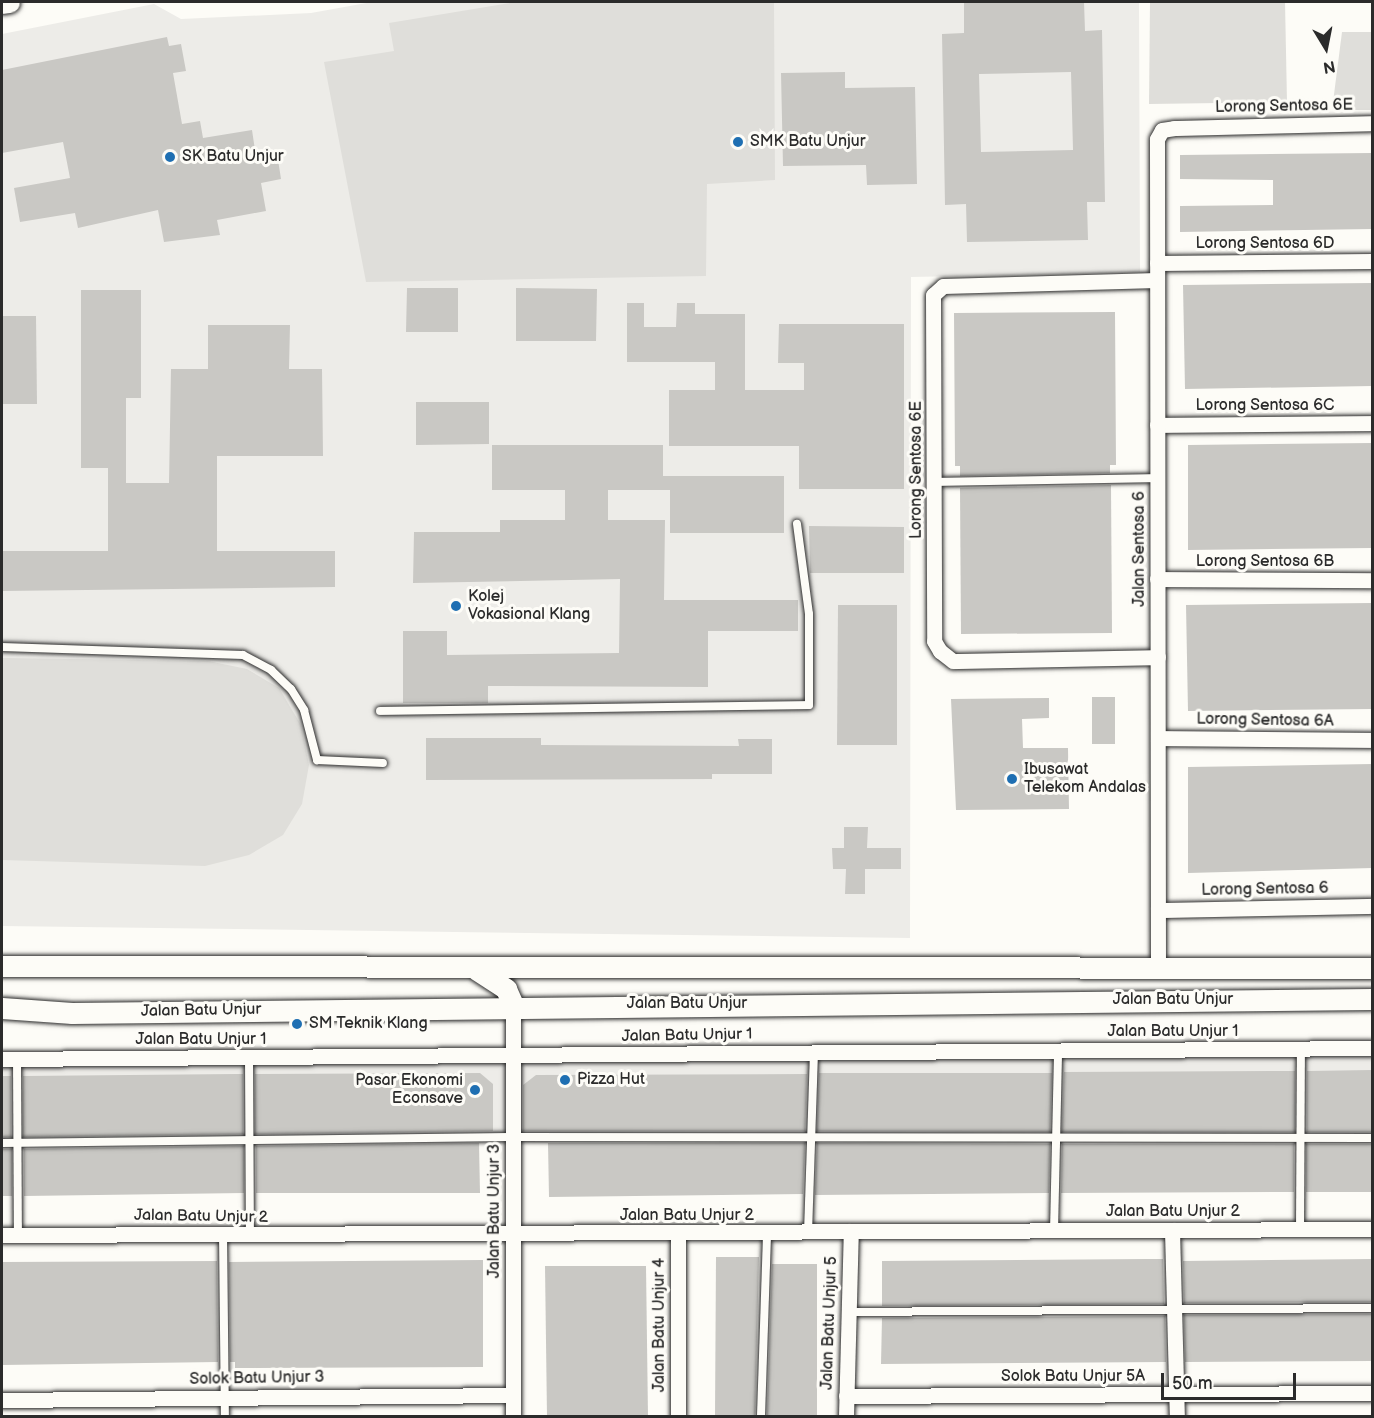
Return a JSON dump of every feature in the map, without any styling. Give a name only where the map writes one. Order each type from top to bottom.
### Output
[{"type":"main road","points":[[2,3],[8,2]]},
{"type":"main road","name":"Jalan Batu Unjur","points":[[2,966],[477,970],[1372,968]]},
{"type":"main road","points":[[477,970],[506,989],[513,1005]]},
{"type":"main road","name":"Jalan Batu Unjur","points":[[2,1008],[72,1013],[513,1005],[1372,999]]},
{"type":"street","name":"Lorong Sentosa 6E","points":[[1162,130],[1372,123]]},
{"type":"street","name":"Jalan Sentosa 6","points":[[1158,968],[1157,139],[1162,130]]},
{"type":"street","name":"Lorong Sentosa 6D","points":[[1157,263],[1372,261]]},
{"type":"street","name":"Lorong Sentosa 6E","points":[[1157,280],[943,286],[936,290],[934,640],[953,662],[1158,657]]},
{"type":"street","name":"Lorong Sentosa 6C","points":[[1157,425],[1372,423]]},
{"type":"street","name":"Lorong Sentosa 6B","points":[[1157,579],[1372,580]]},
{"type":"street","name":"Lorong Sentosa 6A","points":[[1158,738],[1372,741]]},
{"type":"street","name":"Lorong Sentosa 6","points":[[1158,910],[1372,906]]},
{"type":"street","name":"Jalan Batu Unjur 3","points":[[513,1005],[513,1416]]},
{"type":"street","name":"Jalan Batu Unjur 1","points":[[9,1059],[1372,1048]]},
{"type":"street","name":"Jalan Batu Unjur 2","points":[[2,1235],[223,1233],[250,1236],[513,1236],[851,1231],[1372,1229]]},
{"type":"street","points":[[1172,1230],[1177,1416]]},
{"type":"street","name":"Jalan Batu Unjur 5","points":[[846,1416],[851,1231]]},
{"type":"street","name":"Jalan Batu Unjur 4","points":[[678,1233],[678,1416]]},
{"type":"street","name":"Solok Batu Unjur 5A","points":[[846,1396],[1372,1394]]},
{"type":"street","name":"Solok Batu Unjur 3","points":[[2,1400],[513,1395]]},
{"type":"lane","points":[[936,482],[1158,478]]},
{"type":"lane","points":[[380,711],[809,705],[809,614],[797,524]]},
{"type":"lane","points":[[2,647],[243,655],[271,670],[291,689],[304,710],[317,760],[383,763]]},
{"type":"lane","points":[[1300,1229],[1301,1049]]},
{"type":"lane","points":[[1054,1231],[1058,1051]]},
{"type":"lane","points":[[808,1233],[814,1053]]},
{"type":"lane","points":[[249,1058],[250,1236]]},
{"type":"lane","points":[[9,1059],[18,1143],[18,1235]]},
{"type":"lane","points":[[2,1143],[513,1137],[1372,1138]]},
{"type":"lane","points":[[223,1233],[225,1416]]},
{"type":"lane","points":[[761,1416],[767,1234]]},
{"type":"lane","points":[[849,1312],[1372,1308]]},
{"type":"shaded area","name":"Kolej Vokasional Klang","points":[[372,2],[1139,2],[1140,272],[911,277],[910,938],[2,926],[2,34],[154,4],[181,19],[311,13]]},
{"type":"shaded area","points":[[516,2],[774,2],[775,180],[707,184],[706,276],[366,282],[324,62],[394,51],[389,23]]},
{"type":"shaded area","points":[[1150,2],[1285,2],[1287,102],[1149,104]]},
{"type":"shaded area","points":[[1342,32],[1372,32],[1372,110],[1332,110]]},
{"type":"shaded area","points":[[2,658],[208,661],[247,669],[279,688],[301,725],[309,765],[302,804],[283,835],[249,855],[205,866],[2,860]]},
{"type":"shaded area","points":[[1372,1055],[1372,1134],[2,1139],[2,1064]]},
{"type":"building","points":[[964,2],[1084,2],[1085,31],[1102,30],[1105,202],[1087,202],[1088,240],[967,242],[966,204],[945,205],[942,34],[964,33]],"holes":[[[1071,72],[1073,150],[981,152],[979,74]]]},
{"type":"building","points":[[167,37],[169,46],[181,44],[186,71],[173,73],[182,124],[200,121],[203,138],[252,130],[256,157],[277,153],[281,179],[261,183],[266,211],[217,220],[220,235],[164,242],[158,210],[78,228],[75,213],[20,222],[14,188],[70,178],[63,142],[2,153],[2,70]]},
{"type":"building","points":[[845,72],[845,88],[915,87],[917,184],[867,185],[866,165],[783,166],[781,73]]},
{"type":"building","points":[[1372,153],[1372,229],[1180,232],[1180,206],[1273,205],[1273,180],[1180,179],[1180,155]]},
{"type":"building","points":[[1372,283],[1372,386],[1185,389],[1183,285]]},
{"type":"building","points":[[407,288],[458,288],[458,332],[406,332]]},
{"type":"building","points":[[516,288],[597,289],[596,341],[516,341]]},
{"type":"building","points":[[81,290],[141,290],[141,398],[126,398],[126,483],[169,483],[171,369],[208,369],[208,325],[290,325],[289,369],[322,369],[323,456],[217,456],[217,551],[335,551],[335,587],[2,591],[2,551],[108,551],[108,468],[81,468]]},
{"type":"building","points":[[627,303],[644,303],[644,327],[676,327],[677,303],[695,303],[695,314],[745,314],[745,390],[804,390],[804,363],[778,363],[779,324],[904,324],[904,489],[799,489],[799,446],[669,446],[669,390],[715,390],[715,362],[627,362]]},
{"type":"building","points":[[1115,312],[1116,465],[1110,465],[1110,473],[960,476],[960,466],[955,466],[954,313]]},
{"type":"building","points":[[2,316],[36,316],[37,404],[2,404]]},
{"type":"building","points":[[416,402],[489,402],[489,444],[416,445]]},
{"type":"building","points":[[1372,443],[1372,548],[1188,550],[1188,445]]},
{"type":"building","points":[[492,445],[663,445],[663,476],[784,476],[784,533],[670,533],[670,490],[608,490],[608,520],[665,520],[664,600],[798,600],[798,631],[708,631],[708,687],[488,686],[488,703],[403,703],[403,631],[447,631],[447,655],[619,653],[620,579],[413,583],[414,532],[500,532],[500,520],[565,520],[565,490],[492,490]]},
{"type":"building","points":[[1111,485],[1112,633],[961,634],[960,488]]},
{"type":"building","points":[[809,526],[904,527],[904,573],[810,573]]},
{"type":"building","points":[[1372,603],[1372,709],[1188,711],[1186,605]]},
{"type":"building","points":[[838,605],[897,605],[897,745],[837,745]]},
{"type":"building","points":[[1092,697],[1115,697],[1115,744],[1092,744]]},
{"type":"building","name":"Ibusawat Telekom Andalas","points":[[1049,698],[1049,718],[1022,719],[1023,748],[1068,748],[1069,809],[956,810],[951,699]]},
{"type":"building","points":[[426,738],[541,738],[541,745],[739,746],[738,739],[772,739],[772,774],[712,774],[712,779],[426,780]]},
{"type":"building","points":[[1372,764],[1372,868],[1188,873],[1188,767]]},
{"type":"building","points":[[844,827],[868,827],[867,848],[901,848],[901,869],[865,869],[865,894],[845,894],[846,869],[833,869],[832,848],[844,848]]},
{"type":"building","points":[[1372,1070],[1372,1132],[1307,1132],[1307,1071]]},
{"type":"building","points":[[1295,1071],[1295,1132],[1062,1132],[1064,1072]]},
{"type":"building","points":[[480,1073],[493,1084],[493,1131],[255,1134],[255,1074]]},
{"type":"building","points":[[819,1073],[1052,1073],[1050,1132],[817,1131]]},
{"type":"building","points":[[243,1074],[243,1134],[23,1137],[23,1076]]},
{"type":"building","points":[[807,1074],[805,1131],[523,1131],[523,1085],[536,1075]]},
{"type":"building","points":[[2,1076],[11,1076],[11,1137],[2,1137]]},
{"type":"building","points":[[479,1143],[480,1193],[256,1193],[256,1146]]},
{"type":"building","points":[[548,1143],[805,1143],[803,1194],[549,1197]]},
{"type":"building","points":[[817,1143],[1050,1144],[1049,1193],[815,1195]]},
{"type":"building","points":[[1062,1144],[1294,1144],[1294,1192],[1061,1193]]},
{"type":"building","points":[[1306,1144],[1372,1144],[1372,1192],[1306,1192]]},
{"type":"building","points":[[244,1146],[244,1193],[24,1196],[24,1149]]},
{"type":"building","points":[[2,1149],[12,1149],[12,1196],[2,1196]]},
{"type":"building","points":[[716,1257],[759,1257],[755,1416],[715,1416]]},
{"type":"building","points":[[1163,1259],[1164,1304],[882,1306],[882,1261]]},
{"type":"building","points":[[1372,1259],[1372,1302],[1184,1303],[1183,1261]]},
{"type":"building","points":[[483,1260],[483,1367],[235,1368],[235,1362],[230,1362],[229,1262]]},
{"type":"building","points":[[217,1261],[218,1362],[2,1365],[2,1262]]},
{"type":"building","points":[[772,1264],[817,1264],[817,1416],[767,1416]]},
{"type":"building","points":[[545,1266],[646,1266],[648,1416],[547,1416]]},
{"type":"building","points":[[1372,1314],[1372,1361],[1185,1362],[1184,1315]]},
{"type":"building","points":[[1165,1316],[1166,1362],[881,1364],[882,1318]]},
{"type":"place","name":"SMK Batu Unjur","points":[[738,142]]},
{"type":"place","name":"SK Batu Unjur","points":[[170,157]]},
{"type":"place","name":"Kolej Vokasional Klang","points":[[456,606]]},
{"type":"place","name":"Ibusawat Telekom Andalas","points":[[1012,779]]},
{"type":"place","name":"SM Teknik Klang","points":[[297,1024]]},
{"type":"place","name":"Pizza Hut","points":[[565,1080]]},
{"type":"place","name":"Pasar Ekonomi Econsave","points":[[475,1090]]}]
